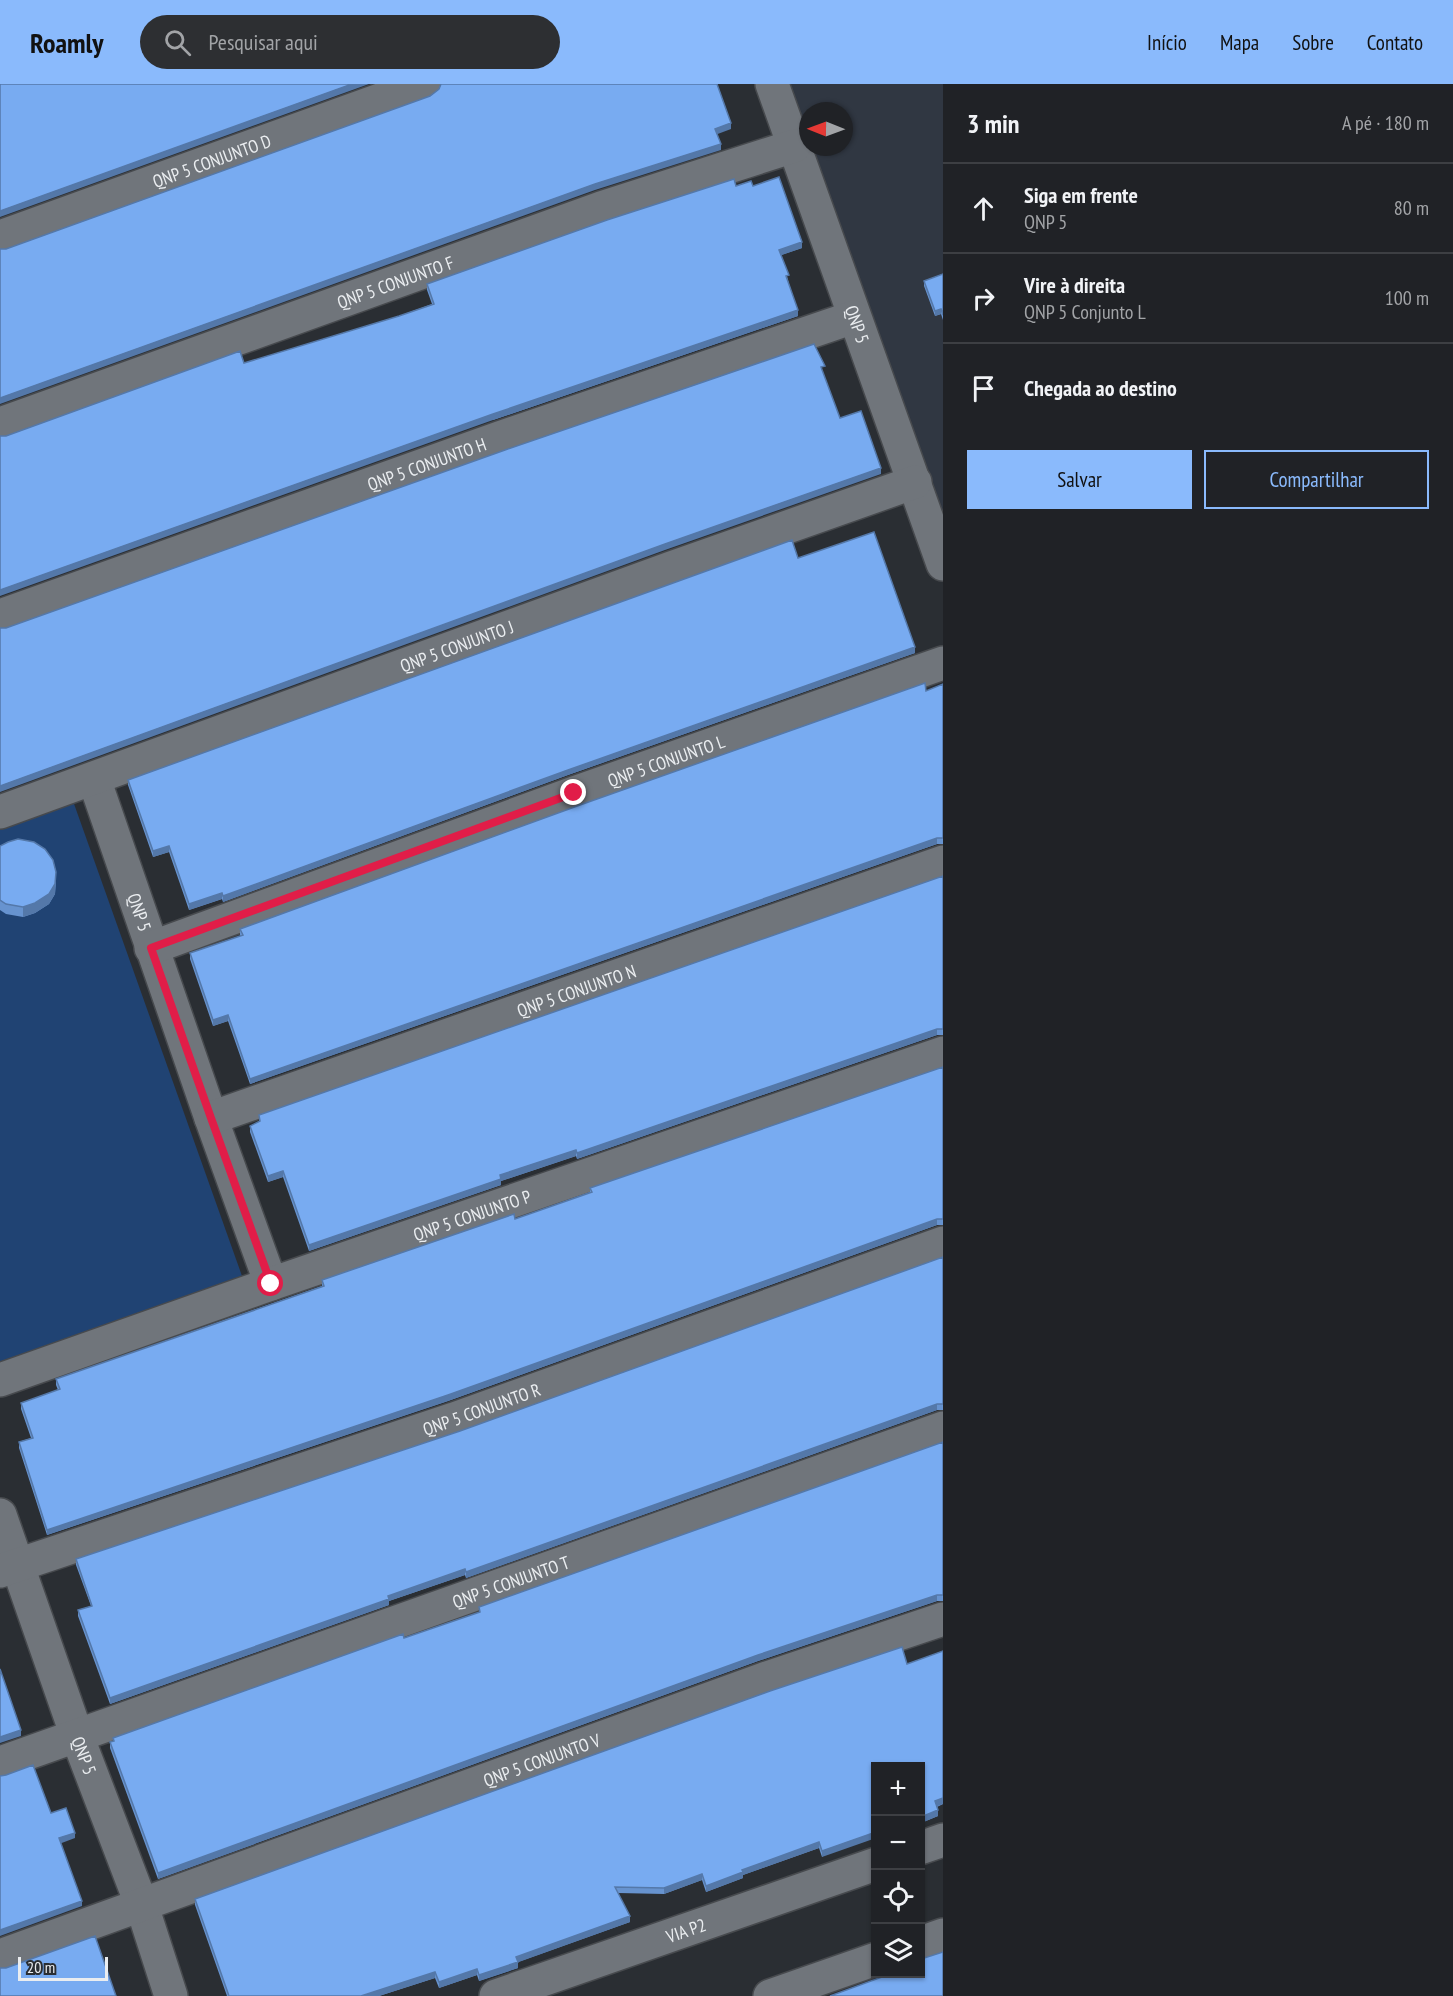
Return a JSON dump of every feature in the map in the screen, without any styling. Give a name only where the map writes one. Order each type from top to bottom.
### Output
[{"type":"street","name":"QNP 5 CONJUNTO D","points":[[0,237],[424,84]]},
{"type":"street","name":"QNP 5","points":[[772,84],[943,564]]},
{"type":"street","name":"QNP 5 CONJUNTO F","points":[[0,424],[601,208],[794,146]]},
{"type":"street","name":"QNP 5 CONJUNTO H","points":[[0,616],[499,438],[854,317]]},
{"type":"street","name":"QNP 5 CONJUNTO J","points":[[0,812],[671,568],[915,482]]},
{"type":"street","name":"QNP 5 CONJUNTO L","points":[[151,948],[574,793],[943,663]]},
{"type":"street","name":"QNP 5","points":[[94,778],[151,948],[271,1284]]},
{"type":"street","name":"QNP 5 CONJUNTO N","points":[[211,1118],[943,862]]},
{"type":"street","name":"QNP 5 CONJUNTO P","points":[[0,1380],[271,1284],[943,1053]]},
{"type":"street","name":"QNP 5 CONJUNTO R","points":[[9,1568],[454,1419],[943,1243]]},
{"type":"street","name":"QNP 5 CONJUNTO T","points":[[0,1763],[943,1428]]},
{"type":"street","name":"QNP 5","points":[[0,1515],[9,1568],[142,1906],[171,1996]]},
{"type":"street","name":"QNP 5 CONJUNTO V","points":[[0,1956],[764,1679],[943,1619]]},
{"type":"street","points":[[925,1847],[943,1840]]},
{"type":"street","name":"VIA P2","points":[[495,1996],[518,1991],[871,1866]]},
{"type":"street","points":[[925,1942],[943,1935]]},
{"type":"street","points":[[770,1996],[871,1961]]},
{"type":"shaded area","points":[[789,84],[943,84],[943,525],[814,156],[853,156],[853,102],[799,102],[799,113]]},
{"type":"shaded area","points":[[73,801],[242,1276],[0,1363],[0,827]]},
{"type":"building","points":[[0,84],[352,84],[0,211]]},
{"type":"building","points":[[441,84],[717,84],[731,123],[715,129],[721,144],[595,184],[0,398],[0,249],[6,249],[430,96],[439,89]]},
{"type":"building","points":[[779,177],[802,242],[779,250],[789,275],[786,276],[798,310],[493,414],[0,590],[0,436],[6,436],[240,351],[244,363],[434,304],[427,284],[607,220],[734,179],[736,186],[751,181],[753,186]]},
{"type":"building","points":[[943,274],[943,315],[941,309],[935,311],[924,281]]},
{"type":"building","points":[[814,344],[825,366],[821,367],[840,418],[861,411],[881,468],[665,544],[0,786],[0,628],[6,628],[505,450]]},
{"type":"building","points":[[874,532],[915,647],[223,896],[222,893],[189,904],[169,846],[153,851],[128,780],[792,540],[798,558]]},
{"type":"building","points":[[925,683],[926,691],[943,684],[943,838],[937,838],[250,1079],[228,1015],[213,1020],[190,953],[243,935],[240,929]]},
{"type":"building","points":[[18,839],[34,842],[45,849],[53,860],[56,872],[55,884],[49,894],[23,907],[6,904],[0,900],[0,846]]},
{"type":"building","points":[[943,876],[943,1029],[937,1029],[577,1153],[576,1150],[500,1175],[501,1179],[309,1245],[283,1171],[268,1176],[250,1126],[260,1121],[259,1115]]},
{"type":"building","points":[[943,1067],[943,1219],[937,1219],[448,1395],[47,1530],[19,1442],[33,1438],[21,1403],[60,1389],[56,1379],[324,1286],[322,1280],[514,1214],[515,1219],[592,1192],[590,1188]]},
{"type":"building","points":[[943,1257],[943,1404],[937,1404],[466,1572],[465,1569],[388,1596],[389,1599],[110,1698],[78,1610],[92,1606],[76,1559],[460,1431]]},
{"type":"building","points":[[943,1442],[943,1595],[937,1595],[758,1655],[158,1873],[110,1742],[114,1741],[113,1738],[403,1634],[404,1638],[480,1612],[479,1607]]},
{"type":"building","points":[[902,1647],[907,1664],[943,1651],[943,1798],[935,1801],[938,1810],[925,1815],[925,1762],[871,1762],[871,1834],[822,1851],[819,1842],[742,1870],[743,1872],[706,1886],[702,1874],[664,1888],[615,1887],[630,1916],[516,1957],[518,1962],[479,1975],[477,1969],[439,1982],[435,1972],[361,1996],[229,1996],[195,1899],[770,1691]]},
{"type":"building","points":[[0,1669],[21,1730],[0,1737]]},
{"type":"building","points":[[33,1765],[51,1813],[66,1808],[75,1833],[59,1838],[82,1901],[0,1930],[0,1776]]},
{"type":"building","points":[[95,1936],[116,1996],[0,1996],[0,1968],[6,1968]]},
{"type":"building","points":[[943,1952],[943,1996],[830,1996],[879,1978],[925,1978],[925,1958]]},
{"type":"route","points":[[271,1284],[151,948],[574,793]]}]
